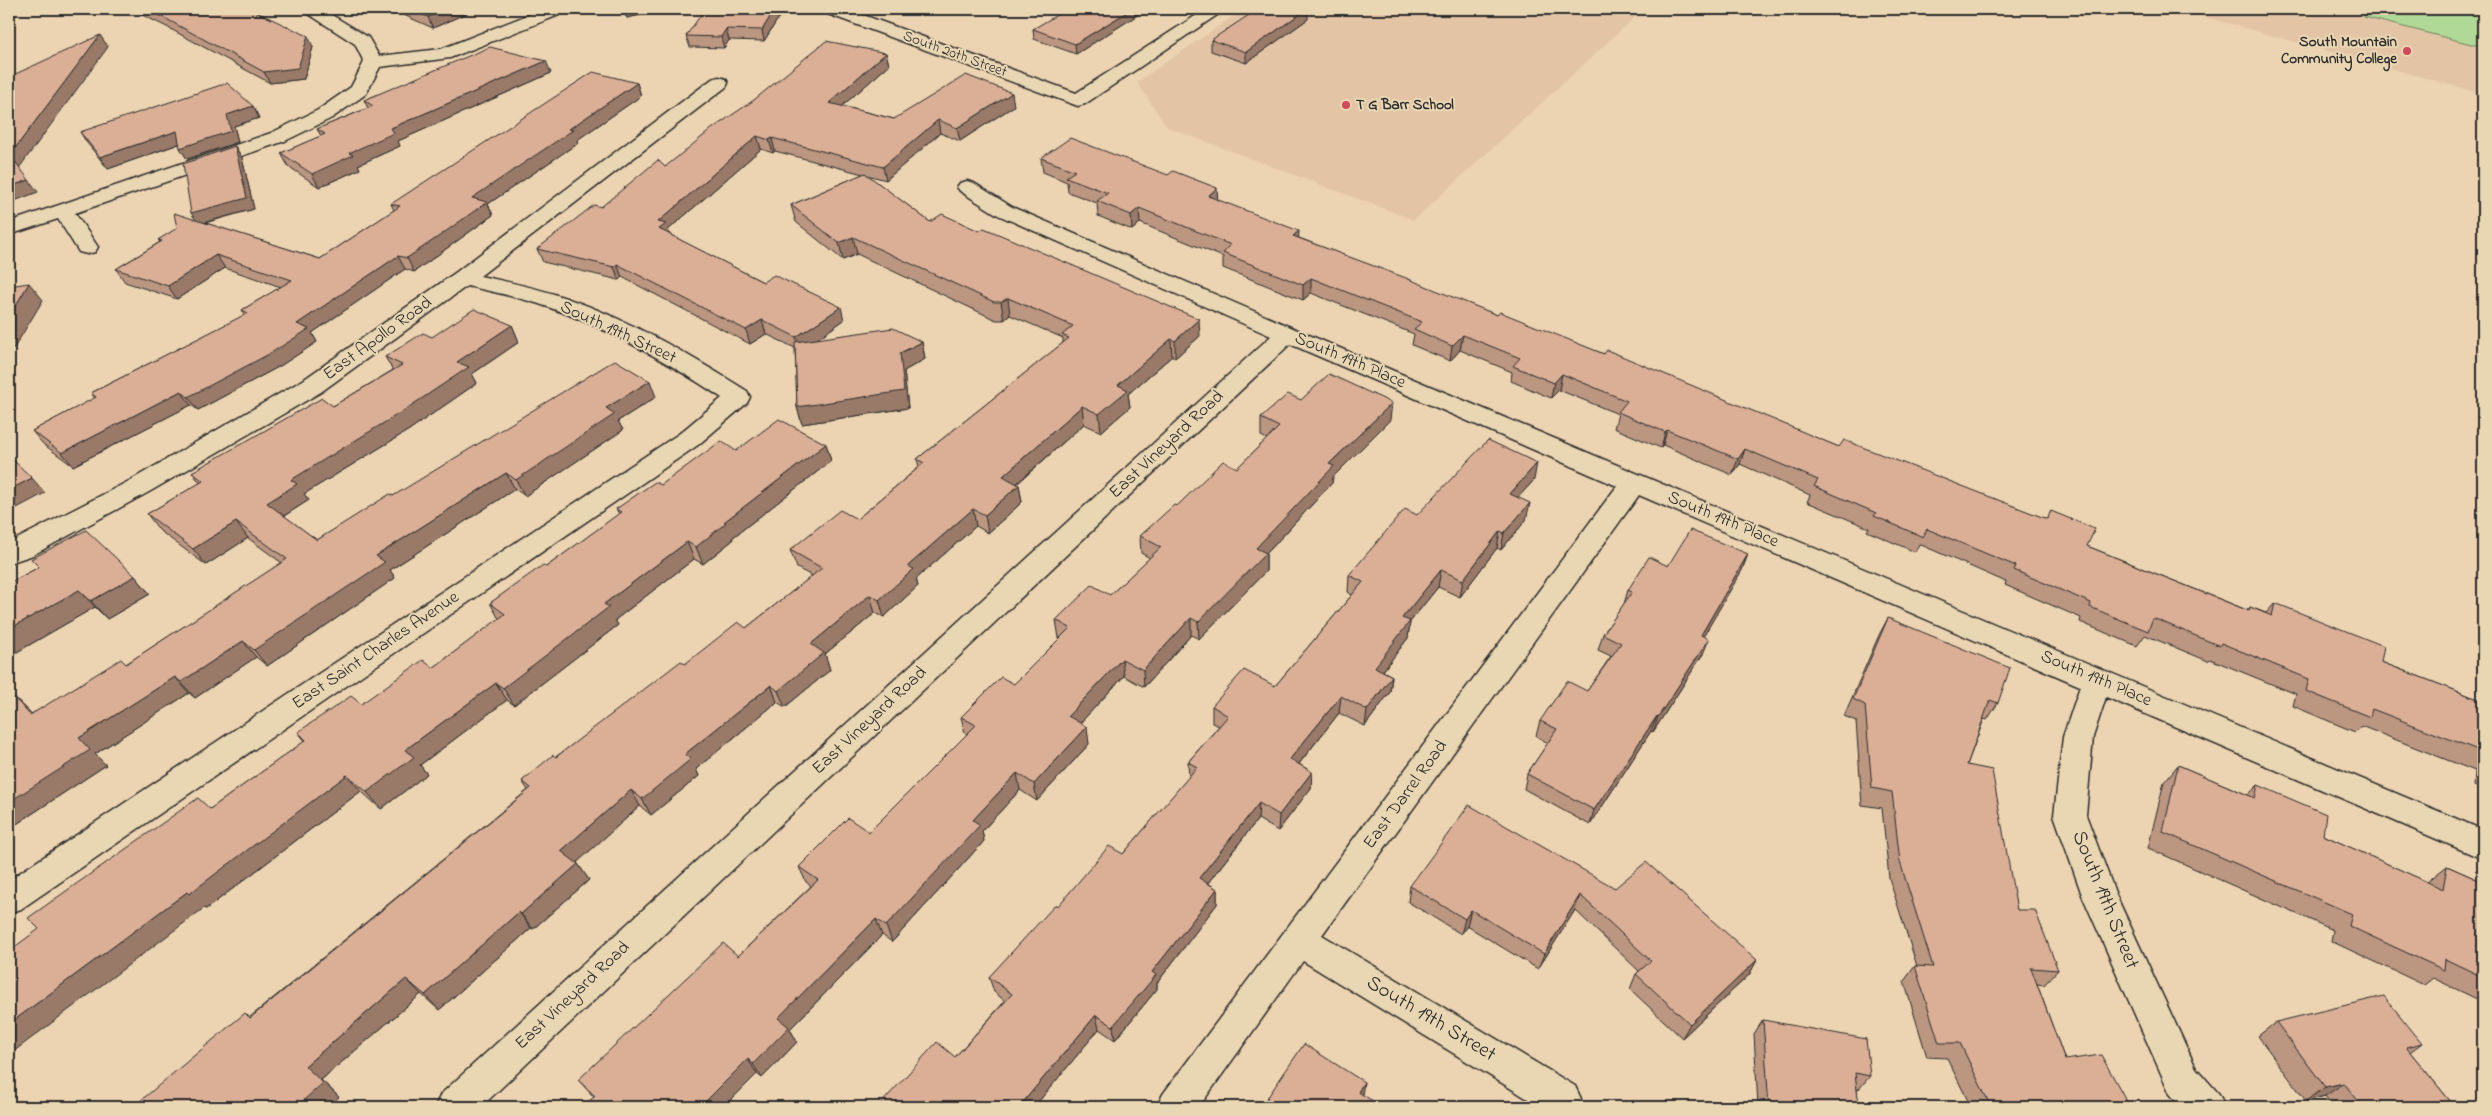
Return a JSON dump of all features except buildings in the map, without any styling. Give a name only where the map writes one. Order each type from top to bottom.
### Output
[{"type":"street","points":[[310,9],[362,41],[373,62]]},
{"type":"street","name":"South 20th Street","points":[[831,9],[1078,100],[1217,9]]},
{"type":"street","points":[[373,62],[444,54],[484,40],[553,11]]},
{"type":"street","points":[[9,229],[278,137],[325,114],[359,90],[373,62]]},
{"type":"street","name":"East Apollo Road","points":[[9,553],[23,548],[140,486],[312,386],[463,278],[719,83]]},
{"type":"street","name":"South 19th Place","points":[[967,187],[1005,211],[1287,334],[2483,845]]},
{"type":"street","points":[[62,210],[87,246]]},
{"type":"street","name":"South 19th Street","points":[[463,278],[568,307],[645,342],[707,376],[738,396]]},
{"type":"street","name":"East Vineyard Road","points":[[454,1107],[1287,334]]},
{"type":"street","name":"East Saint Charles Avenue","points":[[9,898],[689,439],[738,396]]},
{"type":"street","name":"East Darrel Road","points":[[1176,1107],[1634,482]]},
{"type":"street","name":"South 19th Street","points":[[2097,679],[2078,738],[2070,815],[2099,895],[2184,1081],[2206,1107]]},
{"type":"street","name":"South 19th Street","points":[[1300,940],[1562,1099]]},
{"type":"shaded area","name":"T G Barr School","points":[[1244,9],[1644,9],[1414,220],[1167,127],[1137,82]]},
{"type":"shaded area","name":"South Mountain Community College","points":[[2176,9],[2483,9],[2483,94]]},
{"type":"green space","points":[[2370,9],[2483,9],[2483,47],[2364,17]]},
{"type":"place","name":"South Mountain Community College","points":[[2407,51]]},
{"type":"place","name":"T G Barr School","points":[[1346,105]]}]
